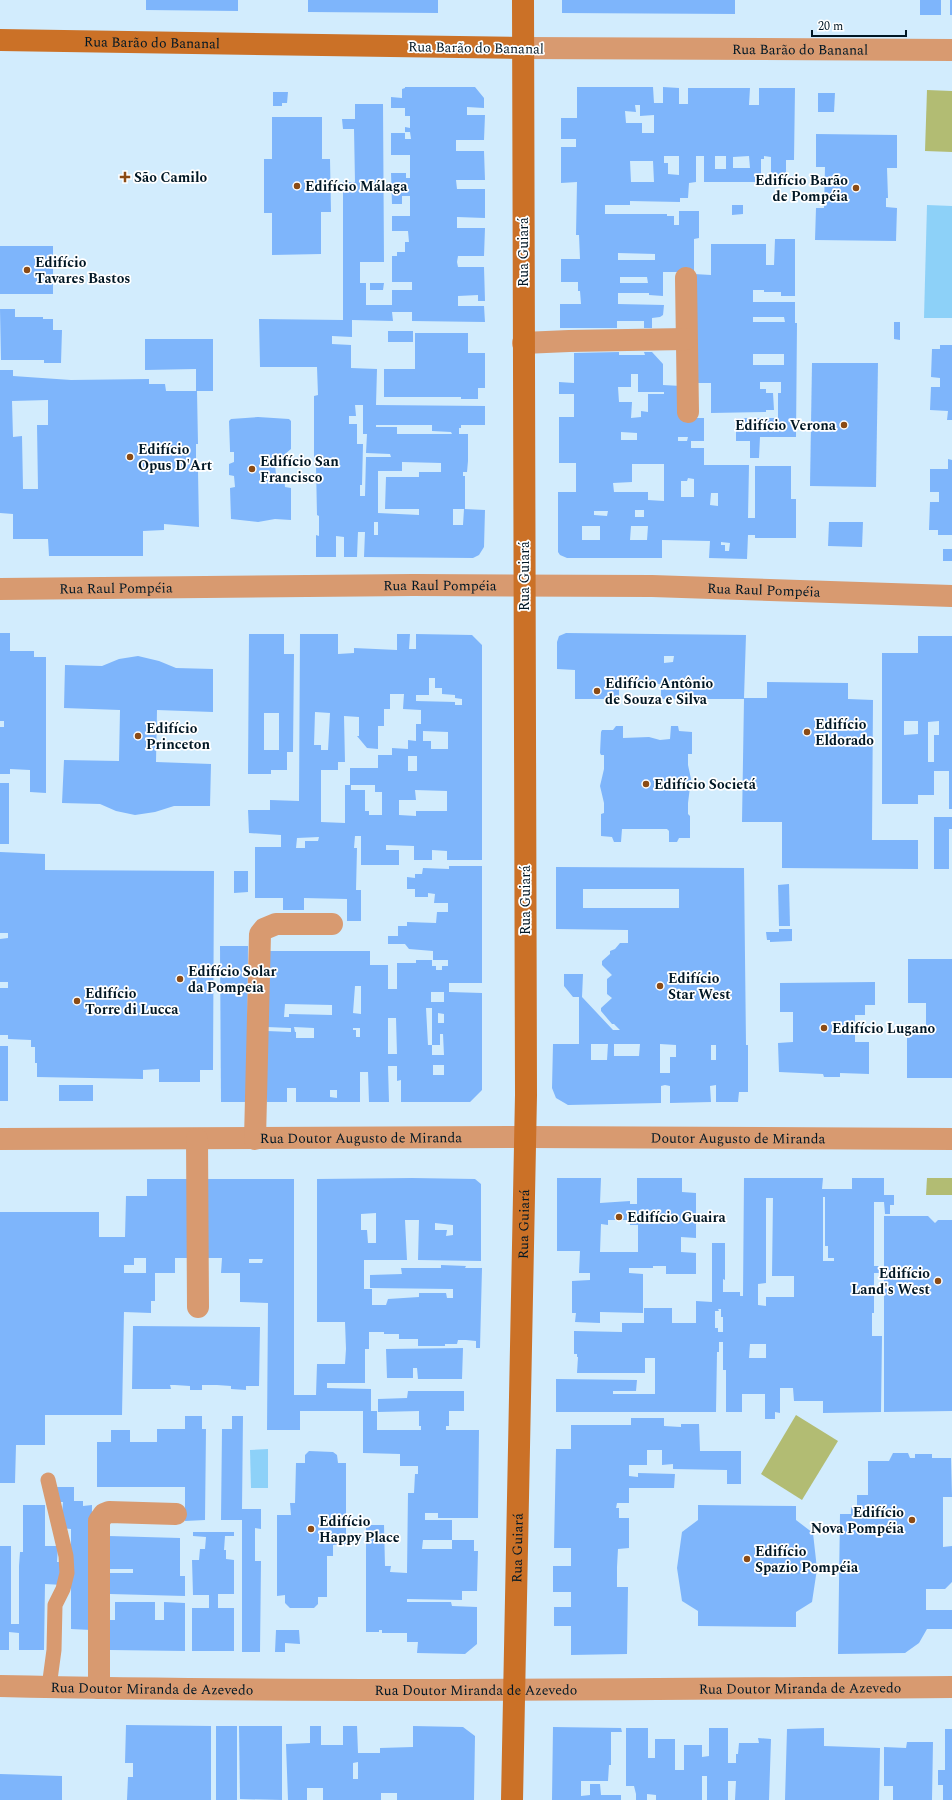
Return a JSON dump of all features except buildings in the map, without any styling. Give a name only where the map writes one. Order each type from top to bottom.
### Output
[{"type":"street","name":"Rua Guiará","points":[[512,1800],[526,1095],[523,0]]},
{"type":"street","name":"Rua Barão do Bananal","points":[[0,40],[523,48],[952,50]]},
{"type":"street","points":[[686,278],[688,412]]},
{"type":"street","points":[[523,343],[686,339]]},
{"type":"street","name":"Rua Raul Pompéia","points":[[0,589],[413,585],[652,586],[952,596]]},
{"type":"street","points":[[256,1139],[260,934],[264,929],[276,924],[332,924]]},
{"type":"street","name":"Doutor Augusto de Miranda","points":[[524,1137],[952,1139]]},
{"type":"street","name":"Rua Doutor Augusto de Miranda","points":[[0,1139],[524,1137]]},
{"type":"street","points":[[198,1139],[198,1307]]},
{"type":"street","points":[[99,1688],[99,1521],[101,1517],[109,1512],[176,1514]]},
{"type":"street","name":"Rua Doutor Miranda de Azevedo","points":[[0,1686],[99,1688],[514,1690],[952,1687]]},
{"type":"lane","points":[[48,1480],[66,1556],[67,1573],[63,1589],[55,1605],[54,1650],[49,1687]]},
{"type":"green space","points":[[927,90],[952,91],[952,152],[925,151]]},
{"type":"green space","points":[[927,1178],[952,1178],[952,1195],[926,1195]]},
{"type":"green space","points":[[796,1415],[838,1441],[802,1500],[761,1474]]},
{"type":"water","points":[[927,205],[952,206],[952,318],[924,318]]},
{"type":"water","points":[[268,1449],[268,1488],[251,1488],[250,1450]]},
{"type":"place","name":"São Camilo","points":[[125,177]]},
{"type":"place","name":"Edifício Málaga","points":[[297,186]]},
{"type":"place","name":"Edifício Barão de Pompéia","points":[[856,188]]},
{"type":"place","name":"Edifício Tavares Bastos","points":[[27,270]]},
{"type":"place","name":"Edifício Verona","points":[[844,425]]},
{"type":"place","name":"Edifício Opus D'Art","points":[[130,457]]},
{"type":"place","name":"Edifício San Francisco","points":[[252,469]]},
{"type":"place","name":"Edifício Antônio de Souza e Silva","points":[[597,691]]},
{"type":"place","name":"Edifício Eldorado","points":[[807,732]]},
{"type":"place","name":"Edifício Princeton","points":[[138,736]]},
{"type":"place","name":"Edifício Societá","points":[[646,784]]},
{"type":"place","name":"Edifício Solar da Pompeia","points":[[180,979]]},
{"type":"place","name":"Edifício Star West","points":[[660,986]]},
{"type":"place","name":"Edifício Torre di Lucca","points":[[77,1001]]},
{"type":"place","name":"Edifício Lugano","points":[[824,1028]]},
{"type":"place","name":"Edifício Guaira","points":[[619,1217]]},
{"type":"place","name":"Edifício Land's West","points":[[938,1281]]},
{"type":"place","name":"Edifício Nova Pompéia","points":[[912,1520]]},
{"type":"place","name":"Edifício Happy Place","points":[[311,1529]]},
{"type":"place","name":"Edifício Spazio Pompéia","points":[[747,1559]]}]
